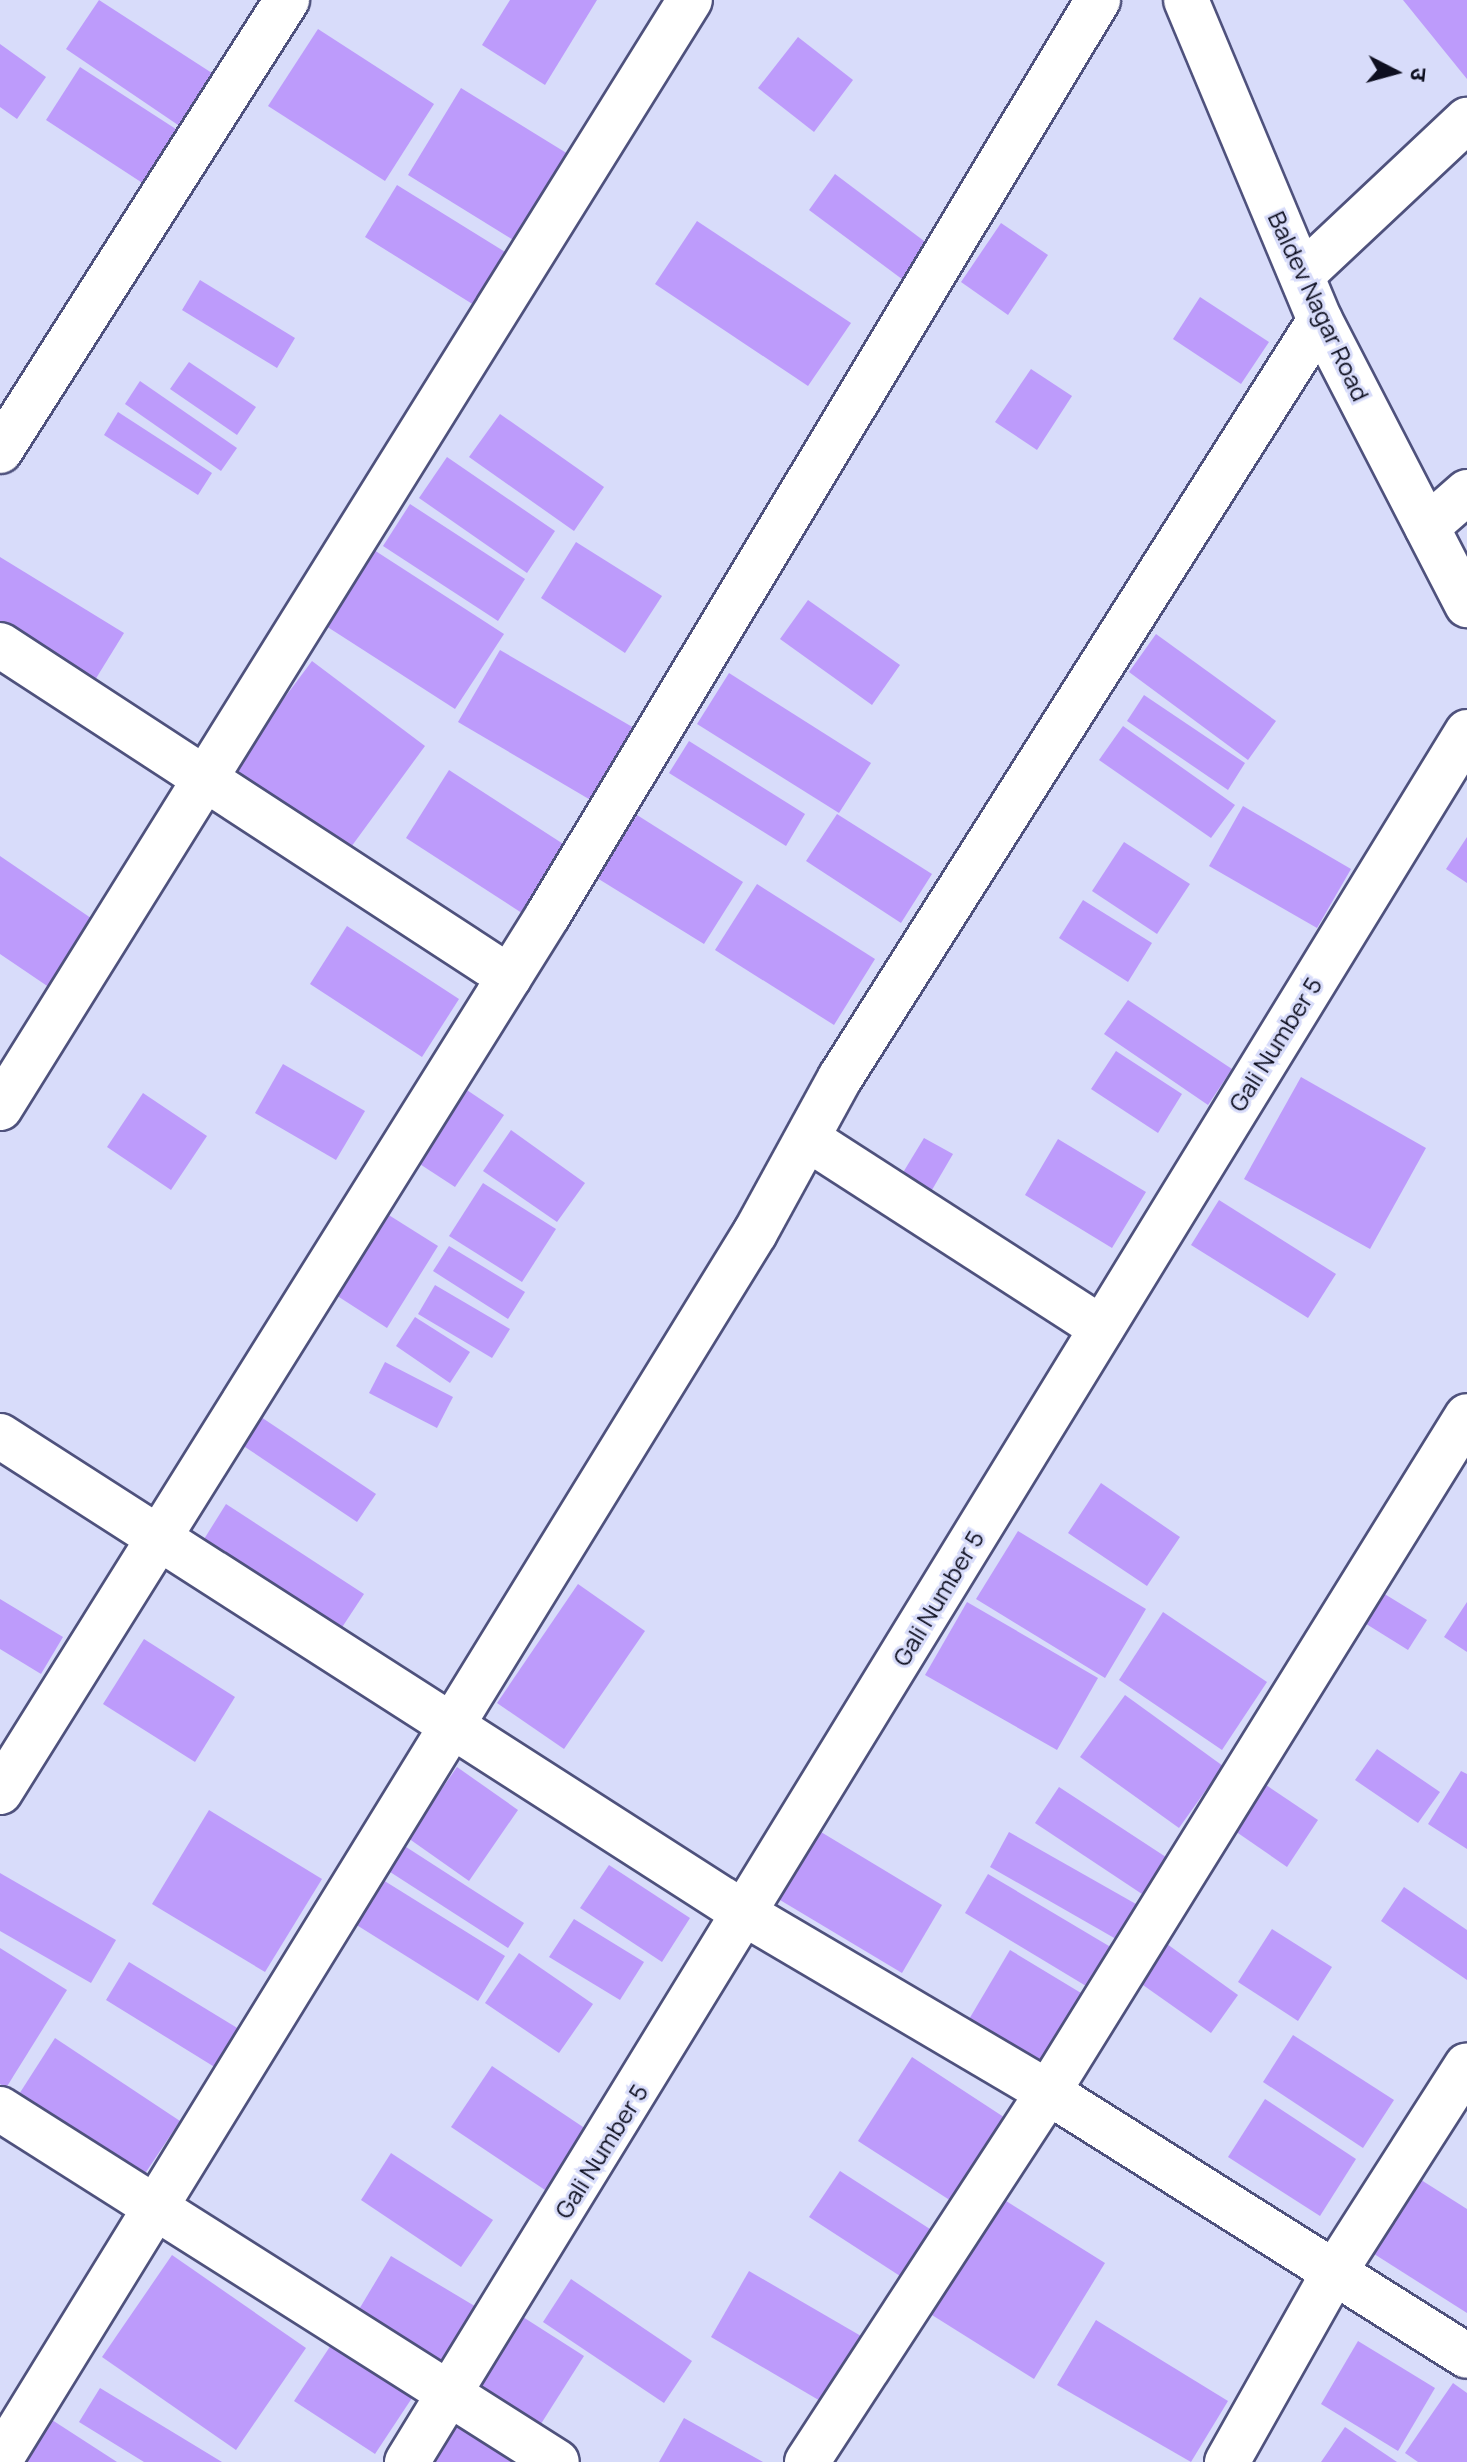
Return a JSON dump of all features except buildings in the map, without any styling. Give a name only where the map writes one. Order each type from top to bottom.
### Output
[{"type":"street","points":[[0,451],[287,0]]},
{"type":"street","points":[[0,1108],[209,779],[690,0]]},
{"type":"street","points":[[0,1792],[156,1535],[509,977],[1098,0]]},
{"type":"street","name":"Baldev Nagar Road","points":[[1186,0],[1304,273],[1320,320],[1467,605]]},
{"type":"street","points":[[1304,273],[1467,120]]},
{"type":"street","points":[[0,2460],[808,1139],[1320,320]]},
{"type":"street","points":[[1427,527],[1467,492]]},
{"type":"street","points":[[0,645],[509,977]]},
{"type":"street","name":"Gali Number 5","points":[[407,2462],[747,1915],[1101,1328],[1467,732]]},
{"type":"street","points":[[808,1139],[1101,1328]]},
{"type":"street","points":[[807,2462],[1048,2092],[1467,1416]]},
{"type":"street","points":[[0,1436],[452,1722],[747,1915],[1048,2092],[1332,2276],[1467,2356]]},
{"type":"street","points":[[1227,2462],[1332,2276],[1467,2065]]},
{"type":"street","points":[[0,2109],[557,2462]]}]
